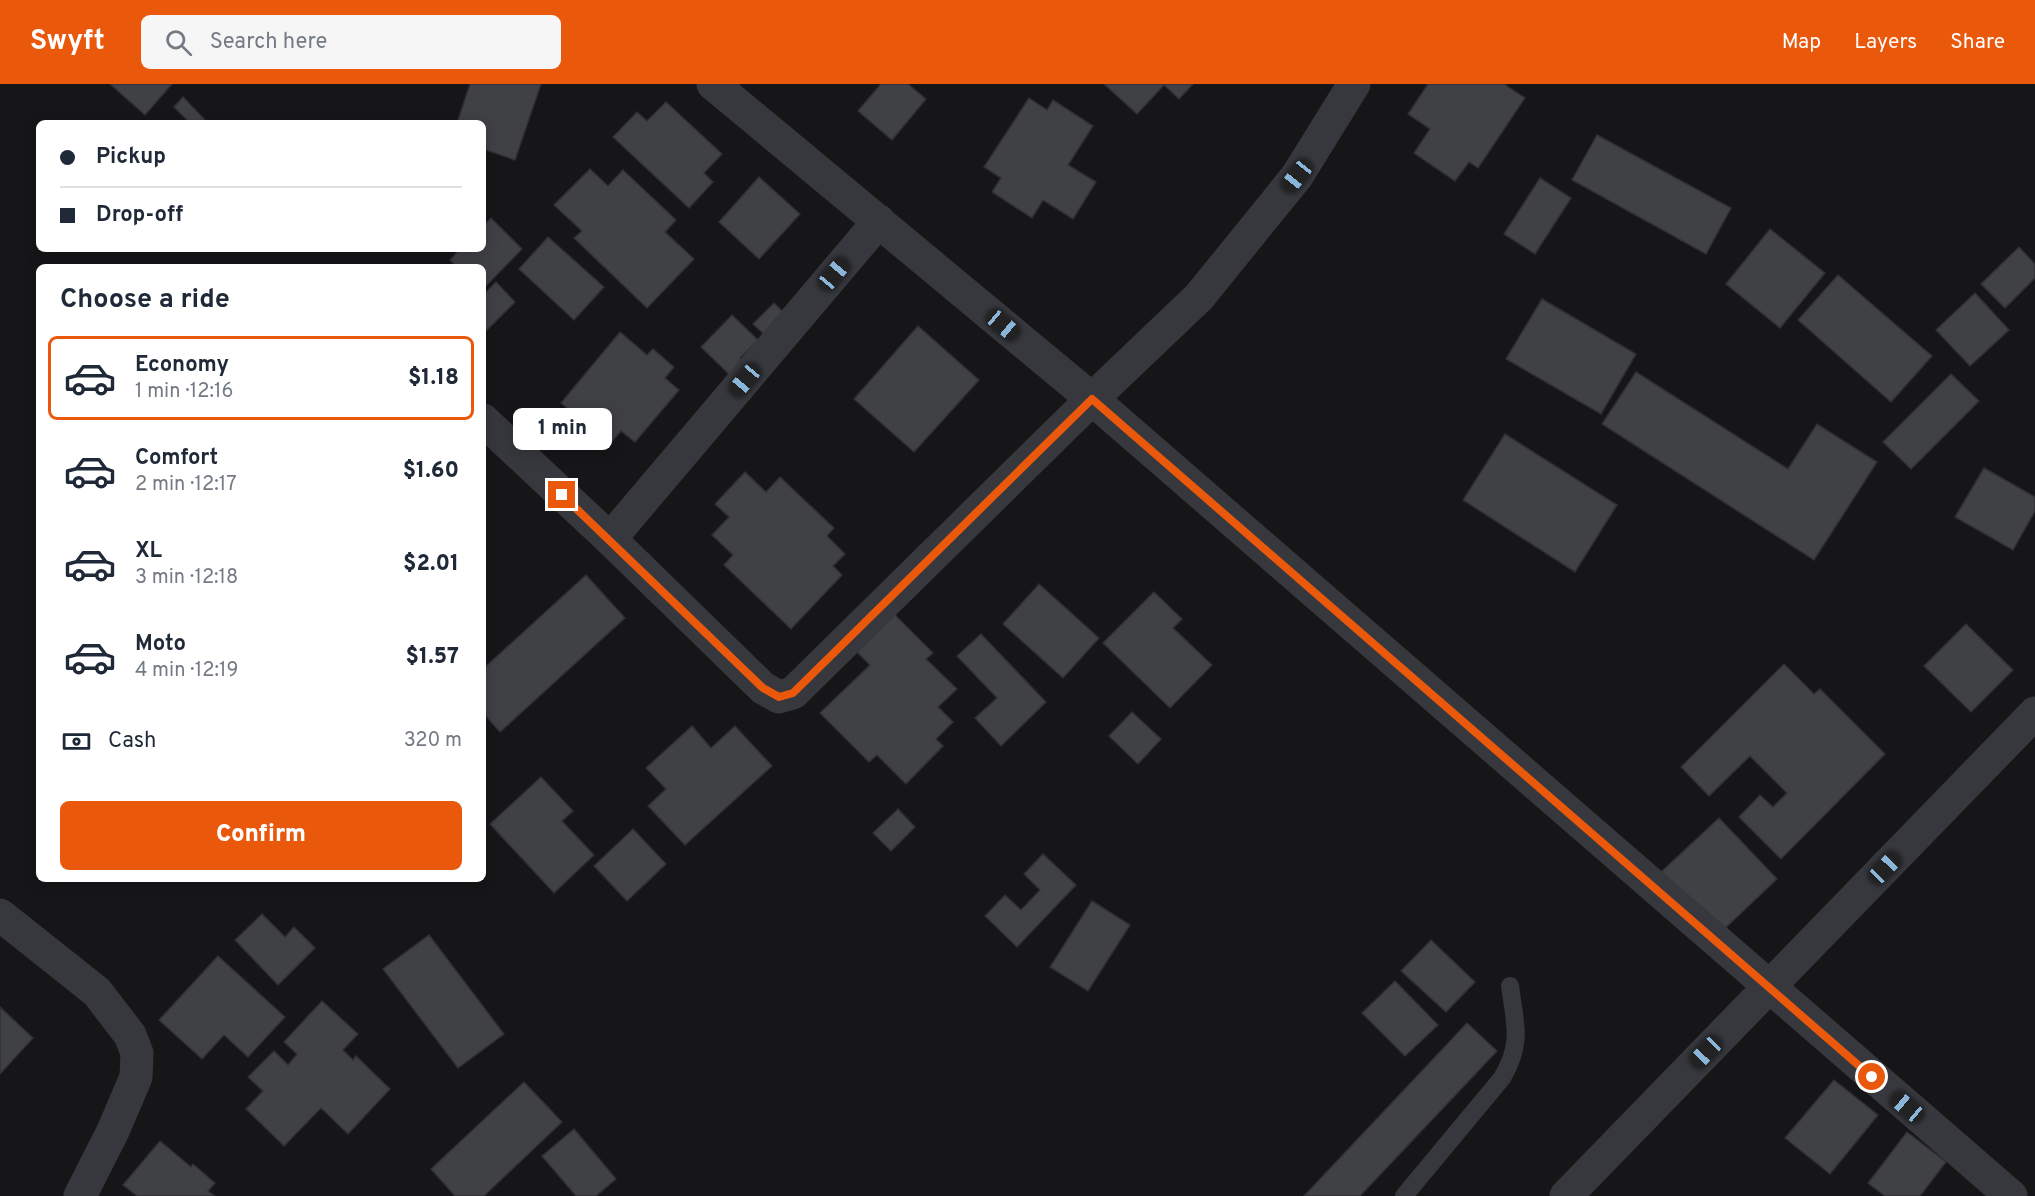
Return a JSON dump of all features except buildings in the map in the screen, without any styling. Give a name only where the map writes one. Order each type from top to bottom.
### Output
[{"type":"street","points":[[713,84],[1092,399],[2011,1196]]},
{"type":"street","points":[[486,423],[610,539],[763,688],[779,697],[793,693],[1199,297],[1297,176],[1354,84]]},
{"type":"street","points":[[610,539],[879,221]]},
{"type":"street","points":[[1566,1196],[2035,713]]},
{"type":"street","points":[[0,915],[97,992],[130,1035],[137,1053],[136,1077],[113,1131],[80,1196]]},
{"type":"lane","points":[[1404,1196],[1502,1078],[1513,1060],[1516,1042],[1510,986]]},
{"type":"route","points":[[562,495],[763,688],[779,697],[793,693],[1092,399],[1872,1077]]}]
